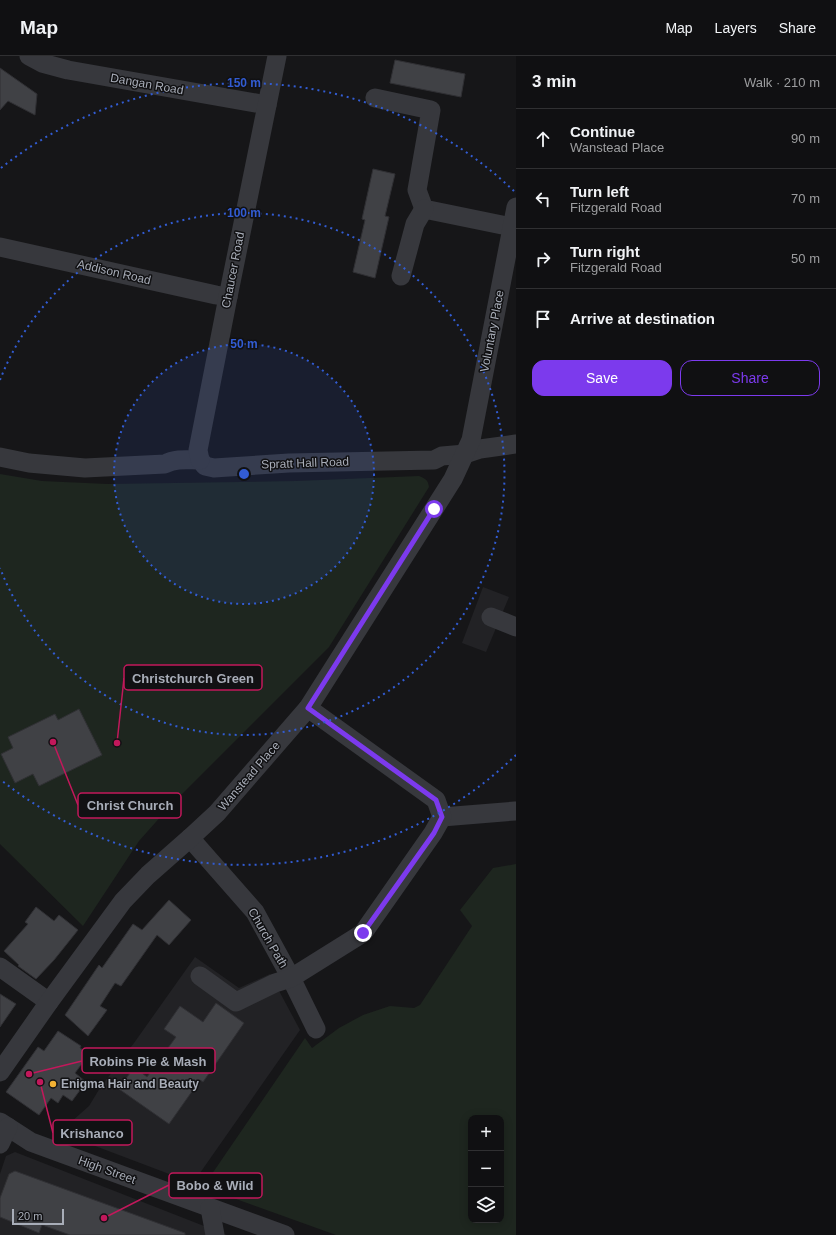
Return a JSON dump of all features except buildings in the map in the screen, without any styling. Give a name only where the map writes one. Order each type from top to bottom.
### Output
[{"type":"street","name":"Dangan Road","points":[[29,56],[42,63],[68,70],[267,105]]},
{"type":"street","name":"Chaucer Road","points":[[200,460],[198,450],[277,56]]},
{"type":"street","points":[[375,98],[431,110],[417,190],[424,209]]},
{"type":"street","name":"Voluntary Place","points":[[466,454],[471,440],[516,207]]},
{"type":"street","points":[[424,209],[512,227]]},
{"type":"street","points":[[401,276],[415,224],[424,209]]},
{"type":"street","name":"Addison Road","points":[[0,247],[228,297]]},
{"type":"street","name":"Spratt Hall Road","points":[[0,457],[29,464],[85,468],[165,464],[172,460],[200,460],[205,466],[214,468],[289,463],[434,460],[442,456],[466,454],[480,449],[516,444]]},
{"type":"street","name":"Wanstead Place","points":[[0,1072],[123,901],[148,875],[217,813],[308,708],[454,479],[466,454]]},
{"type":"street","points":[[491,617],[516,627]]},
{"type":"street","points":[[200,976],[236,1002],[275,983],[291,978],[363,933],[434,833],[442,817],[436,800],[308,708]]},
{"type":"street","points":[[442,817],[515,811]]},
{"type":"street","name":"Church Path","points":[[190,838],[255,912],[291,978],[316,1029]]},
{"type":"street","points":[[0,967],[49,1002]]},
{"type":"street","points":[[0,1144],[4,1125]]},
{"type":"street","name":"High Street","points":[[4,1125],[31,1142],[285,1235]]},
{"type":"street","points":[[210,1208],[215,1235]]},
{"type":"shaded area","points":[[0,474],[42,481],[107,484],[296,481],[419,476],[426,480],[429,485],[329,647],[171,805],[139,841],[83,926],[0,844]]},
{"type":"shaded area","points":[[483,587],[509,597],[486,652],[462,643]]},
{"type":"shaded area","points":[[516,864],[516,1235],[336,1235],[203,1187],[305,1038],[312,1048],[339,1028],[363,1015],[390,1006],[414,1008],[420,1005],[472,926],[460,910],[493,868]]},
{"type":"shaded area","points":[[195,957],[239,988],[270,974],[300,1030],[193,1183],[74,1138],[66,1132],[71,1122],[89,1106],[100,1088]]},
{"type":"shaded area","points":[[15,1152],[227,1235],[0,1235],[0,1174],[6,1156]]},
{"type":"place","name":"Christ Church","points":[[53,742]]},
{"type":"place","name":"Christchurch Green","points":[[117,743]]},
{"type":"place","name":"Robins Pie & Mash","points":[[29,1074]]},
{"type":"place","name":"Krishanco","points":[[40,1082]]},
{"type":"place","name":"Enigma Hair and Beauty","points":[[53,1084]]},
{"type":"place","name":"Bobo & Wild","points":[[104,1218]]},
{"type":"route","points":[[363,933],[434,833],[442,817],[436,800],[308,708],[434,509]]}]
